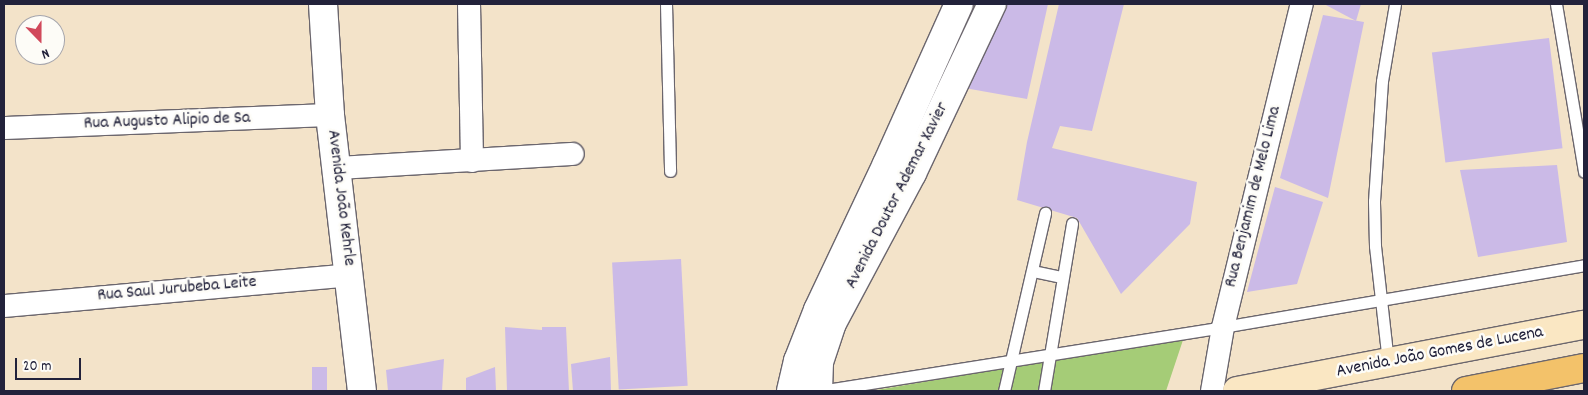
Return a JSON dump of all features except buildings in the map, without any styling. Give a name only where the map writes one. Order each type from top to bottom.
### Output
[{"type":"highway","points":[[1466,391],[1584,368]]},
{"type":"main road","name":"Avenida João Gomes de Lucena","points":[[1237,391],[1584,326]]},
{"type":"street","name":"Avenida João Kehrle","points":[[323,4],[330,115],[362,391]]},
{"type":"street","points":[[469,4],[472,161]]},
{"type":"street","name":"Avenida Doutor Ademar Xavier","points":[[819,391],[819,362],[832,324],[899,169],[959,4]]},
{"type":"street","name":"Avenida Doutor Ademar Xavier","points":[[791,391],[798,362],[818,310],[992,4]]},
{"type":"street","name":"Rua Benjamim de Melo Lima","points":[[1212,391],[1223,327],[1302,4]]},
{"type":"street","name":"Rua Augusto Alipio de Sa","points":[[4,128],[330,115]]},
{"type":"street","points":[[337,168],[573,154]]},
{"type":"street","name":"Rua Saul Jurubeba Leite","points":[[4,306],[350,275]]},
{"type":"lane","points":[[666,4],[670,171]]},
{"type":"lane","points":[[1388,363],[1375,246],[1376,152],[1382,81],[1395,4]]},
{"type":"lane","points":[[1556,4],[1584,172]]},
{"type":"lane","points":[[1004,391],[1045,213]]},
{"type":"lane","points":[[1044,391],[1072,223]]},
{"type":"lane","points":[[819,391],[1223,327],[1584,266]]},
{"type":"lane","points":[[1033,271],[1062,277]]},
{"type":"green space","points":[[1184,337],[1166,391],[871,391]]}]
